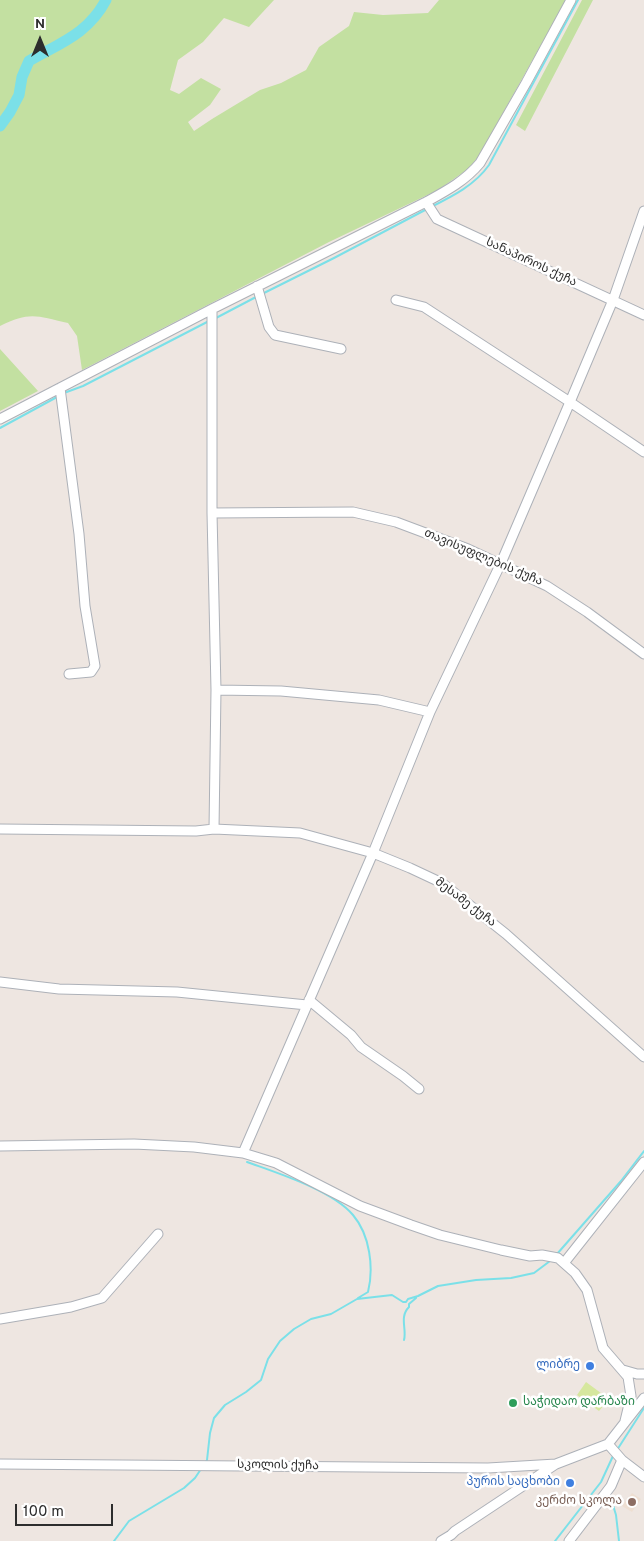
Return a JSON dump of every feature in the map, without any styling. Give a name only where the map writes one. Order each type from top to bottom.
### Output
[{"type":"street","points":[[0,418],[257,286],[426,202],[471,174],[480,164],[571,0]]},
{"type":"street","name":"სანაპიროს ქუჩა","points":[[426,202],[437,219],[644,315]]},
{"type":"street","points":[[243,1152],[374,853],[430,712],[501,563],[570,402],[613,300],[644,211]]},
{"type":"street","points":[[257,286],[271,331],[275,334],[341,349]]},
{"type":"street","points":[[396,300],[424,307],[644,452]]},
{"type":"street","points":[[212,309],[212,513],[216,690],[214,829]]},
{"type":"street","points":[[60,388],[79,534],[85,606],[95,666],[91,672],[70,674]]},
{"type":"street","name":"თავისუფლების ქუჩა","points":[[212,513],[353,512],[396,522],[501,563],[547,586],[587,612],[644,654]]},
{"type":"street","points":[[216,690],[280,691],[379,700],[430,712]]},
{"type":"street","name":"მესამე ქუჩა","points":[[0,829],[196,831],[214,829],[300,833],[374,853],[442,883],[506,934],[644,1057]]},
{"type":"street","points":[[0,982],[59,989],[177,992],[308,1003],[350,1034],[361,1047],[403,1076],[418,1090]]},
{"type":"street","points":[[0,1146],[134,1144],[194,1146],[243,1152],[276,1163],[360,1206],[440,1235],[530,1256],[558,1258],[575,1274],[587,1290],[603,1348],[628,1377],[631,1396],[625,1421]]},
{"type":"street","points":[[564,1263],[644,1162]]},
{"type":"street","points":[[0,1319],[71,1306],[102,1298],[158,1234]]},
{"type":"street","points":[[623,1370],[644,1374]]},
{"type":"street","points":[[441,1541],[455,1538],[456,1531],[556,1464],[608,1444],[644,1398]]},
{"type":"street","points":[[608,1444],[622,1460],[644,1477]]},
{"type":"street","points":[[569,1541],[610,1486],[622,1460]]},
{"type":"street","name":"სკოლის ქუჩა","points":[[0,1464],[488,1468],[556,1464]]},
{"type":"shaded area","name":"კერძო სკოლა","points":[[632,1493],[641,1499],[632,1512],[622,1506]]},
{"type":"green space","points":[[0,0],[274,0],[249,27],[224,18],[203,42],[178,60],[170,90],[179,94],[201,78],[221,89],[210,105],[188,122],[194,131],[260,90],[281,83],[306,70],[319,47],[349,26],[354,12],[383,15],[428,13],[439,0],[566,0],[479,156],[468,169],[438,190],[329,242],[82,370],[77,336],[68,323],[34,316],[19,318],[0,326]]},
{"type":"green space","points":[[582,0],[593,0],[525,131],[516,125]]},
{"type":"green space","points":[[0,349],[38,391],[0,411]]},
{"type":"green space","points":[[586,1382],[609,1399],[599,1411],[577,1395]]},
{"type":"waterway","points":[[0,126],[19,95],[22,77],[29,61],[62,43],[82,29],[99,12],[106,0]]},
{"type":"waterway","points":[[431,207],[470,184],[489,165],[578,0]]},
{"type":"waterway","points":[[262,294],[427,209]]},
{"type":"waterway","points":[[216,318],[256,297]]},
{"type":"waterway","points":[[64,393],[83,386],[209,321]]},
{"type":"waterway","points":[[0,428],[57,397]]},
{"type":"waterway","points":[[557,1254],[621,1181],[644,1151]]},
{"type":"waterway","points":[[247,1162],[318,1190],[344,1206],[353,1215],[359,1223],[367,1242],[371,1273],[368,1292],[358,1298]]},
{"type":"waterway","points":[[205,1463],[214,1418],[225,1405],[261,1380],[268,1359],[280,1341],[294,1329],[311,1319],[331,1314],[357,1299],[392,1295],[406,1302],[408,1299],[438,1286],[476,1280],[511,1278],[534,1273],[550,1261]]},
{"type":"waterway","points":[[404,1340],[404,1315],[409,1304],[416,1298]]},
{"type":"waterway","points":[[617,1450],[644,1408]]},
{"type":"waterway","points":[[555,1541],[601,1482],[613,1456]]},
{"type":"waterway","points":[[114,1541],[129,1521],[184,1488],[195,1478],[201,1469]]},
{"type":"waterway","points":[[609,1492],[616,1515],[619,1541]]},
{"type":"place","name":"ლიბრე","points":[[590,1366]]},
{"type":"place","name":"საჭიდაო დარბაზი","points":[[513,1403]]},
{"type":"place","name":"პურის საცხობი","points":[[570,1483]]},
{"type":"place","name":"კერძო სკოლა","points":[[632,1502]]}]
